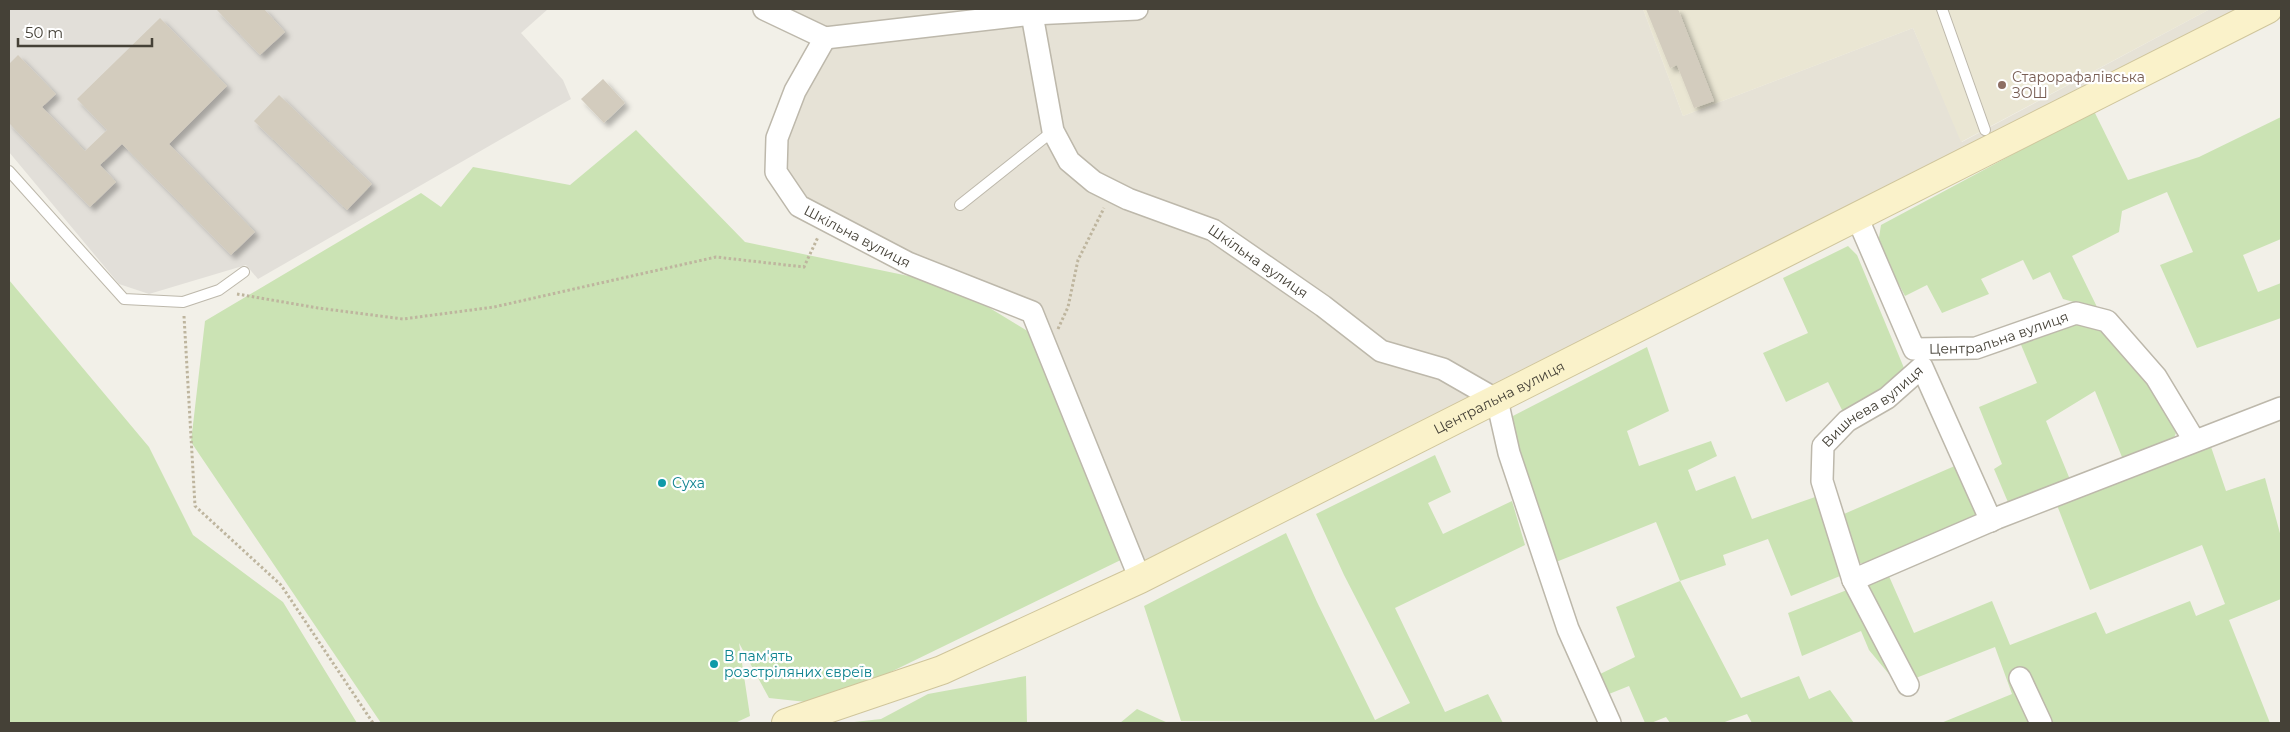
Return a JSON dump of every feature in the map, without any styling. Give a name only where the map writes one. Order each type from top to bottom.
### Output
[{"type":"main road","name":"Центральна вулиця","points":[[786,723],[942,670],[1140,579],[2268,9]]},
{"type":"street","points":[[764,9],[825,38],[1032,12],[1137,9]]},
{"type":"street","name":"Шкільна вулиця","points":[[1032,12],[1053,131],[1069,161],[1094,182],[1213,230],[1323,306],[1381,351],[1443,369],[1497,400]]},
{"type":"street","name":"Шкільна вулиця","points":[[825,38],[795,91],[777,138],[776,172],[799,206],[908,263],[1032,312],[1047,348]]},
{"type":"street","name":"Центральна вулиця","points":[[1857,217],[1918,358],[1976,348],[2076,313],[2107,320],[2156,377],[2194,440]]},
{"type":"street","points":[[1047,348],[1140,579]]},
{"type":"street","name":"Вишнева вулиця","points":[[1908,685],[1853,580],[1822,481],[1823,446],[1847,421],[1887,398],[1918,358],[1991,521]]},
{"type":"street","points":[[1497,400],[1509,453],[1568,629],[1610,723]]},
{"type":"street","points":[[1853,580],[1991,521],[2194,440],[2281,408]]},
{"type":"street","points":[[2020,678],[2041,723]]},
{"type":"lane","points":[[1942,9],[1984,130]]},
{"type":"lane","points":[[960,205],[1053,131]]},
{"type":"lane","points":[[9,171],[124,298],[183,302],[219,290],[244,272]]},
{"type":"path","points":[[1047,348],[1062,324],[1068,307],[1078,260],[1113,191]]},
{"type":"path","points":[[219,290],[318,308],[403,319],[494,307],[716,257],[804,267],[826,220]]},
{"type":"path","points":[[183,302],[195,506],[280,585],[373,723]]},
{"type":"shaded area","points":[[9,9],[548,9],[521,33],[563,80],[571,99],[258,279],[246,265],[149,294],[119,284],[9,152]]},
{"type":"shaded area","points":[[764,9],[1643,9],[1683,116],[1913,28],[1962,142],[2210,9],[2268,9],[1140,579],[1032,312],[799,206],[776,172],[777,138],[825,38]]},
{"type":"shaded area","name":"Старорафалівська ЗОШ","points":[[1643,9],[2210,9],[1961,142],[1913,28],[1683,116]]},
{"type":"green space","points":[[2094,111],[2128,180],[2199,157],[2281,117],[2281,239],[2243,255],[2258,292],[2281,283],[2281,318],[2197,348],[2160,265],[2193,252],[2167,192],[2122,211],[2119,232],[2072,256],[2098,309],[2063,299],[2050,272],[2033,280],[2023,260],[1981,279],[1989,294],[1942,313],[1927,285],[1905,296],[1878,244],[1881,225]]},
{"type":"green space","points":[[636,130],[745,242],[952,285],[1052,346],[1131,555],[825,704],[769,698],[739,643],[750,716],[735,723],[381,723],[191,442],[205,321],[421,193],[441,207],[473,167],[570,185]]},
{"type":"green space","points":[[1848,246],[1857,255],[1904,368],[1900,380],[1843,412],[1828,382],[1786,402],[1763,353],[1808,333],[1783,278]]},
{"type":"green space","points":[[9,280],[149,447],[193,535],[283,602],[357,723],[9,723]]},
{"type":"green space","points":[[2083,318],[2108,332],[2144,374],[2176,433],[2172,442],[2124,462],[2095,391],[2046,421],[2071,482],[2010,507],[1994,469],[2002,464],[1979,407],[2037,383],[2019,340]]},
{"type":"green space","points":[[1647,347],[1669,411],[1627,431],[1639,466],[1711,441],[1717,456],[1688,470],[1696,491],[1735,476],[1752,519],[1818,496],[1845,574],[1791,596],[1768,539],[1723,555],[1726,565],[1680,581],[1656,522],[1551,564],[1509,418]]},
{"type":"green space","points":[[2209,441],[2226,491],[2265,478],[2281,537],[2281,599],[2229,620],[2270,723],[1941,723],[2012,694],[1995,647],[1898,685],[1869,650],[1861,631],[1802,656],[1788,613],[1888,574],[1914,633],[1992,601],[2010,645],[2096,612],[2106,634],[2190,601],[2196,616],[2225,604],[2202,545],[2090,590],[2055,500]]},
{"type":"green space","points":[[1435,455],[1451,492],[1428,503],[1443,534],[1512,501],[1525,545],[1395,608],[1445,712],[1488,694],[1503,723],[1181,721],[1144,606],[1286,533],[1317,602],[1375,720],[1410,703],[1344,575],[1316,514]]},
{"type":"green space","points":[[1957,465],[1981,520],[1876,563],[1857,563],[1837,517]]},
{"type":"green space","points":[[1680,581],[1741,698],[1799,676],[1809,699],[1830,690],[1854,723],[1752,723],[1747,714],[1722,723],[1670,723],[1666,717],[1651,723],[1645,723],[1629,686],[1604,696],[1596,676],[1635,657],[1616,607]]},
{"type":"green space","points":[[1026,676],[1027,723],[845,723],[881,719],[928,694]]},
{"type":"green space","points":[[1137,709],[1168,723],[1120,723]]},
{"type":"building","points":[[216,9],[264,9],[285,32],[260,55]]},
{"type":"building","points":[[1646,9],[1678,9],[1714,101],[1694,108],[1677,65],[1670,68]]},
{"type":"building","points":[[160,18],[227,86],[169,144],[255,232],[231,255],[122,144],[100,165],[116,182],[90,207],[9,123],[9,64],[18,55],[56,94],[42,107],[85,151],[107,130],[77,99]]},
{"type":"building","points":[[603,79],[625,103],[604,123],[581,99]]},
{"type":"building","points":[[279,95],[372,184],[347,210],[254,121]]},
{"type":"place","name":"Старорафалівська ЗОШ","points":[[2002,85]]},
{"type":"place","name":"Суха","points":[[662,483]]},
{"type":"place","name":"В пам'ять розстріляних євреїв","points":[[714,664]]}]
